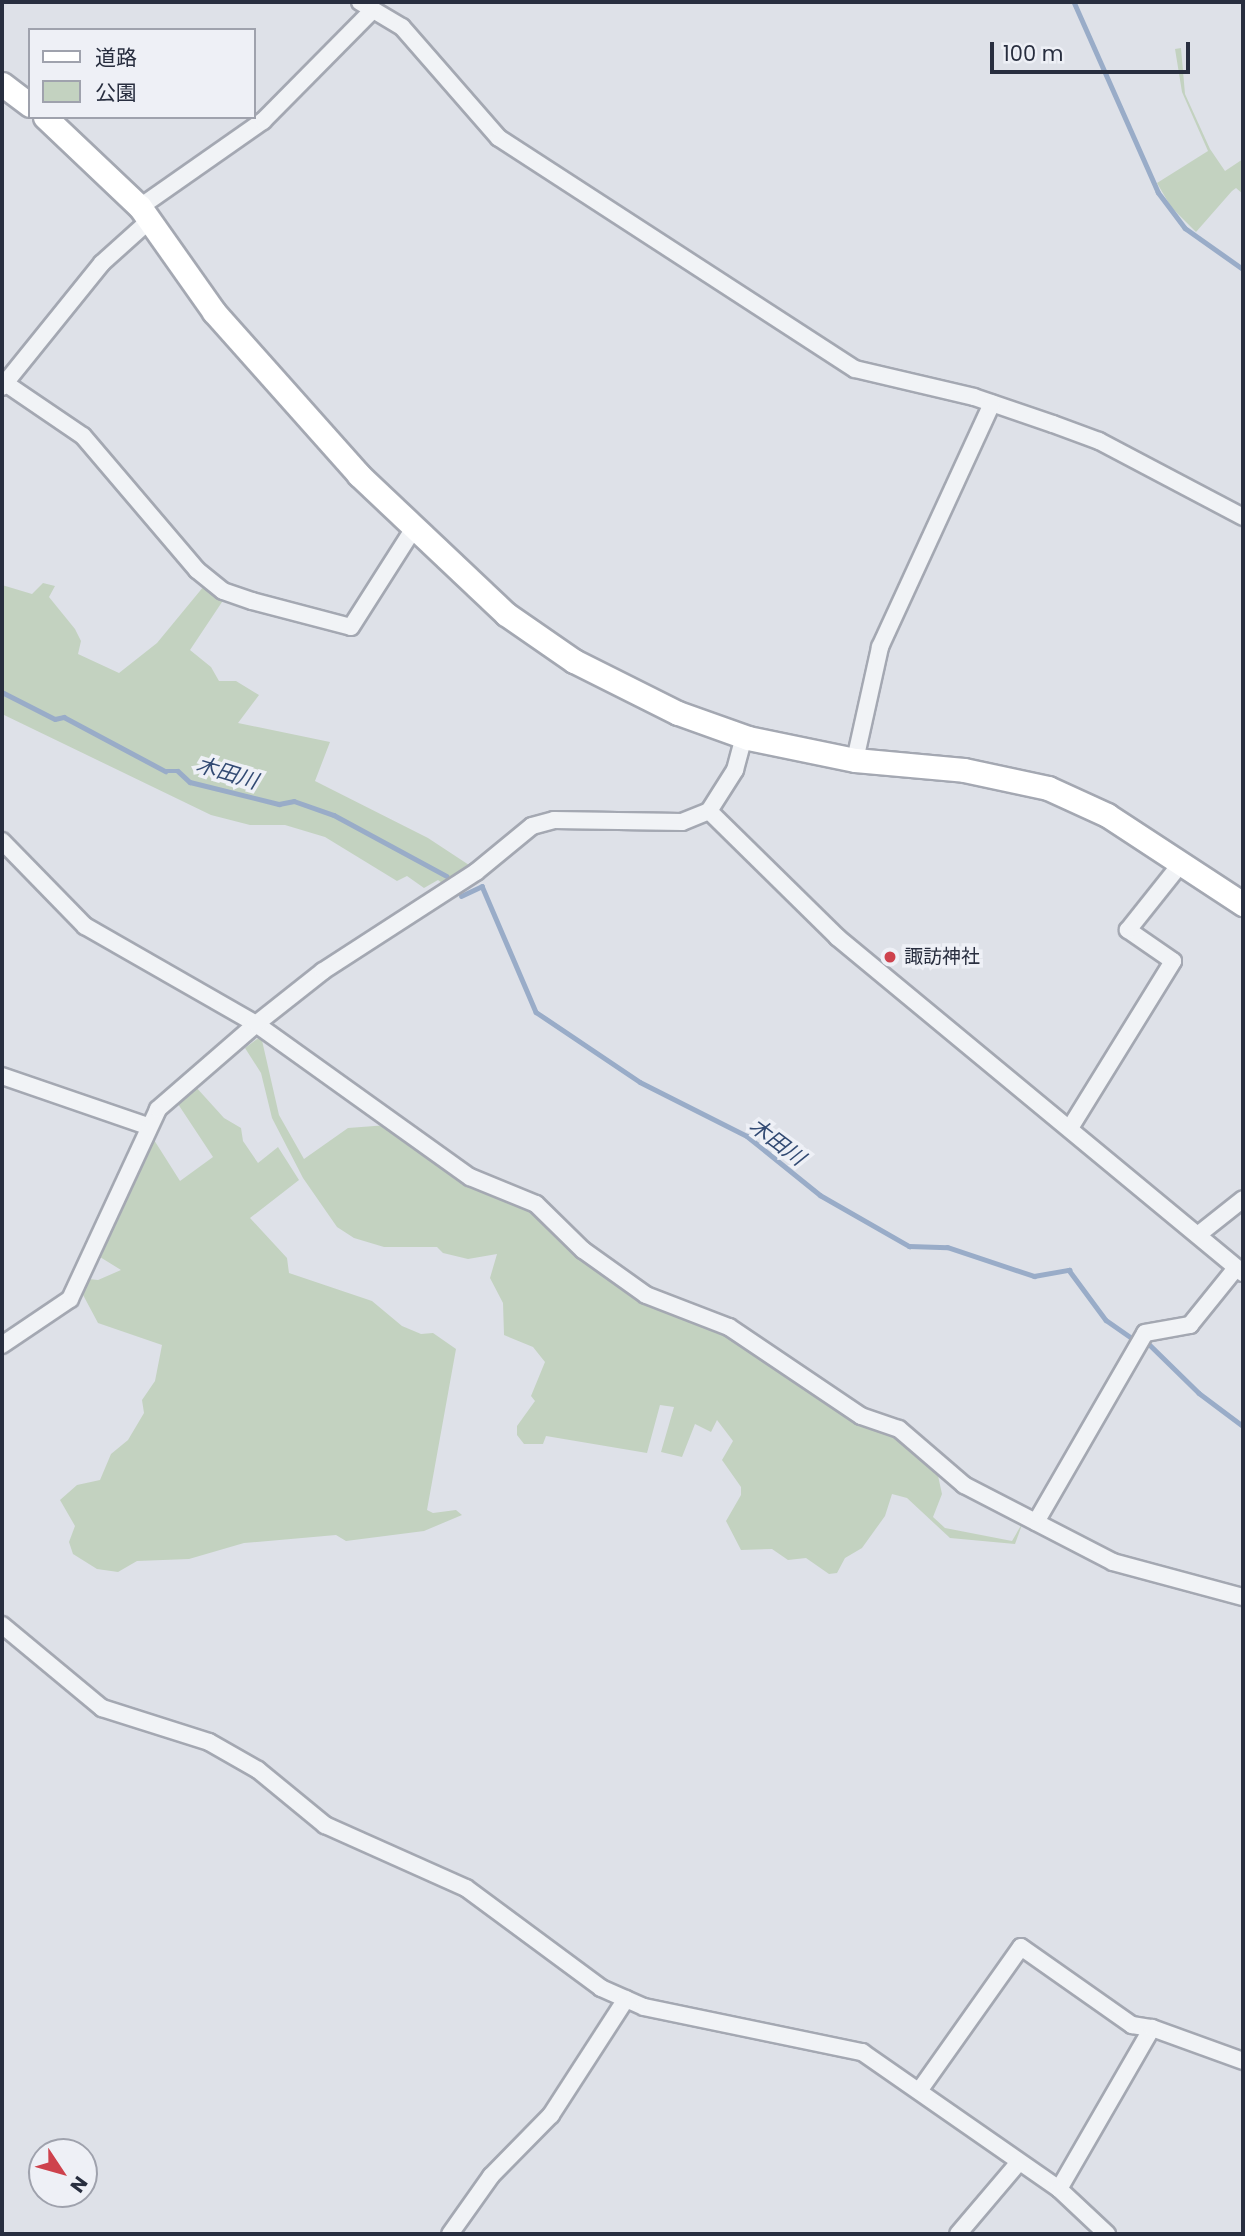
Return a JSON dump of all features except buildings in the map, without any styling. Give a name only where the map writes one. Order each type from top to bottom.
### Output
[{"type":"street","points":[[414,528],[351,626],[223,591],[197,570],[83,436],[3,385],[145,214],[263,121],[366,6],[402,27],[432,57],[499,138],[787,329],[865,373],[992,404],[1099,442],[1243,517]]},
{"type":"street","points":[[2,84],[28,104]]},
{"type":"street","points":[[47,119],[145,214],[214,312],[279,390],[414,528],[506,614],[574,661],[635,694],[744,737],[855,760],[964,770],[1048,788],[1107,815],[1242,899]]},
{"type":"street","points":[[855,760],[880,647],[992,404]]},
{"type":"street","points":[[2,1345],[70,1299],[78,1288],[147,1126],[171,1095],[256,1024],[323,971],[476,872],[532,827],[554,820],[682,822],[709,811],[735,770],[744,737]]},
{"type":"street","points":[[709,811],[837,937],[1199,1234],[1240,1271],[1190,1325],[1145,1333],[1036,1521]]},
{"type":"street","points":[[2,841],[85,926],[256,1024],[470,1177],[536,1204],[583,1250],[646,1295],[729,1327],[861,1416],[900,1429],[964,1485],[1113,1562],[1243,1597]]},
{"type":"street","points":[[1070,1128],[1173,961],[1128,930],[1182,862]]},
{"type":"street","points":[[2,1076],[147,1126]]},
{"type":"street","points":[[1199,1234],[1243,1199]]},
{"type":"street","points":[[2,1625],[102,1707],[209,1742],[258,1770],[325,1825],[466,1888],[601,1988],[657,2010],[862,2052],[1059,2189],[1107,2234]]},
{"type":"street","points":[[919,2091],[1021,1947],[1132,2025],[1152,2028],[1243,2061]]},
{"type":"street","points":[[450,2234],[491,2176],[551,2115],[626,1999]]},
{"type":"street","points":[[1059,2189],[1152,2028]]},
{"type":"street","points":[[958,2234],[1019,2162]]},
{"type":"green space","points":[[1181,48],[1185,94],[1210,149],[1225,171],[1243,159],[1243,194],[1236,188],[1232,191],[1196,232],[1171,207],[1157,183],[1208,151],[1182,92],[1175,49]]},
{"type":"green space","points":[[43,583],[55,586],[49,597],[75,629],[81,641],[78,654],[119,673],[157,643],[204,586],[224,599],[190,650],[211,667],[219,681],[236,681],[259,695],[238,723],[330,742],[315,781],[428,838],[469,865],[445,885],[438,880],[424,888],[407,876],[397,881],[325,837],[285,825],[250,825],[211,815],[2,714],[2,585],[32,594]]},
{"type":"green space","points":[[261,1036],[279,1115],[304,1159],[348,1128],[388,1125],[441,1163],[523,1194],[531,1192],[616,1266],[648,1288],[747,1330],[890,1430],[937,1471],[942,1494],[933,1517],[945,1528],[1012,1541],[1023,1522],[1015,1544],[950,1538],[907,1498],[892,1494],[885,1516],[862,1548],[845,1558],[837,1573],[829,1574],[806,1558],[788,1560],[772,1549],[741,1550],[726,1521],[741,1495],[741,1487],[722,1460],[733,1441],[717,1420],[711,1432],[695,1424],[682,1457],[661,1452],[674,1407],[660,1405],[647,1453],[546,1436],[543,1444],[524,1444],[517,1435],[517,1426],[535,1401],[531,1396],[545,1362],[533,1347],[504,1335],[503,1303],[490,1278],[497,1254],[468,1259],[443,1253],[437,1247],[384,1247],[354,1238],[337,1227],[303,1178],[272,1118],[261,1073],[245,1048]]},
{"type":"green space","points":[[195,1086],[224,1118],[241,1128],[243,1141],[258,1163],[278,1147],[299,1180],[250,1218],[287,1258],[289,1273],[372,1301],[402,1326],[421,1334],[433,1333],[456,1349],[427,1510],[433,1513],[456,1510],[462,1515],[424,1531],[346,1541],[336,1535],[244,1543],[189,1559],[137,1561],[118,1572],[97,1569],[73,1554],[69,1542],[75,1526],[60,1500],[77,1485],[100,1480],[111,1454],[128,1440],[144,1413],[142,1400],[155,1381],[162,1345],[98,1323],[82,1293],[89,1279],[98,1280],[121,1270],[100,1257],[149,1132],[180,1181],[213,1157],[178,1104],[180,1094]]},
{"type":"waterway","points":[[1074,2],[1158,192],[1185,228],[1243,269]]},
{"type":"waterway","name":"木田川","points":[[2,692],[55,719],[64,717],[165,771],[178,771],[190,782],[279,804],[294,801],[334,815],[447,876]]},
{"type":"waterway","name":"木田川","points":[[461,896],[482,886],[536,1012],[640,1082],[747,1136],[820,1195],[909,1246],[947,1247],[1034,1276],[1069,1270],[1106,1320],[1135,1340]]},
{"type":"waterway","name":"木田川","points":[[1149,1344],[1199,1393],[1243,1426]]},
{"type":"place","name":"諏訪神社","points":[[890,957]]}]
